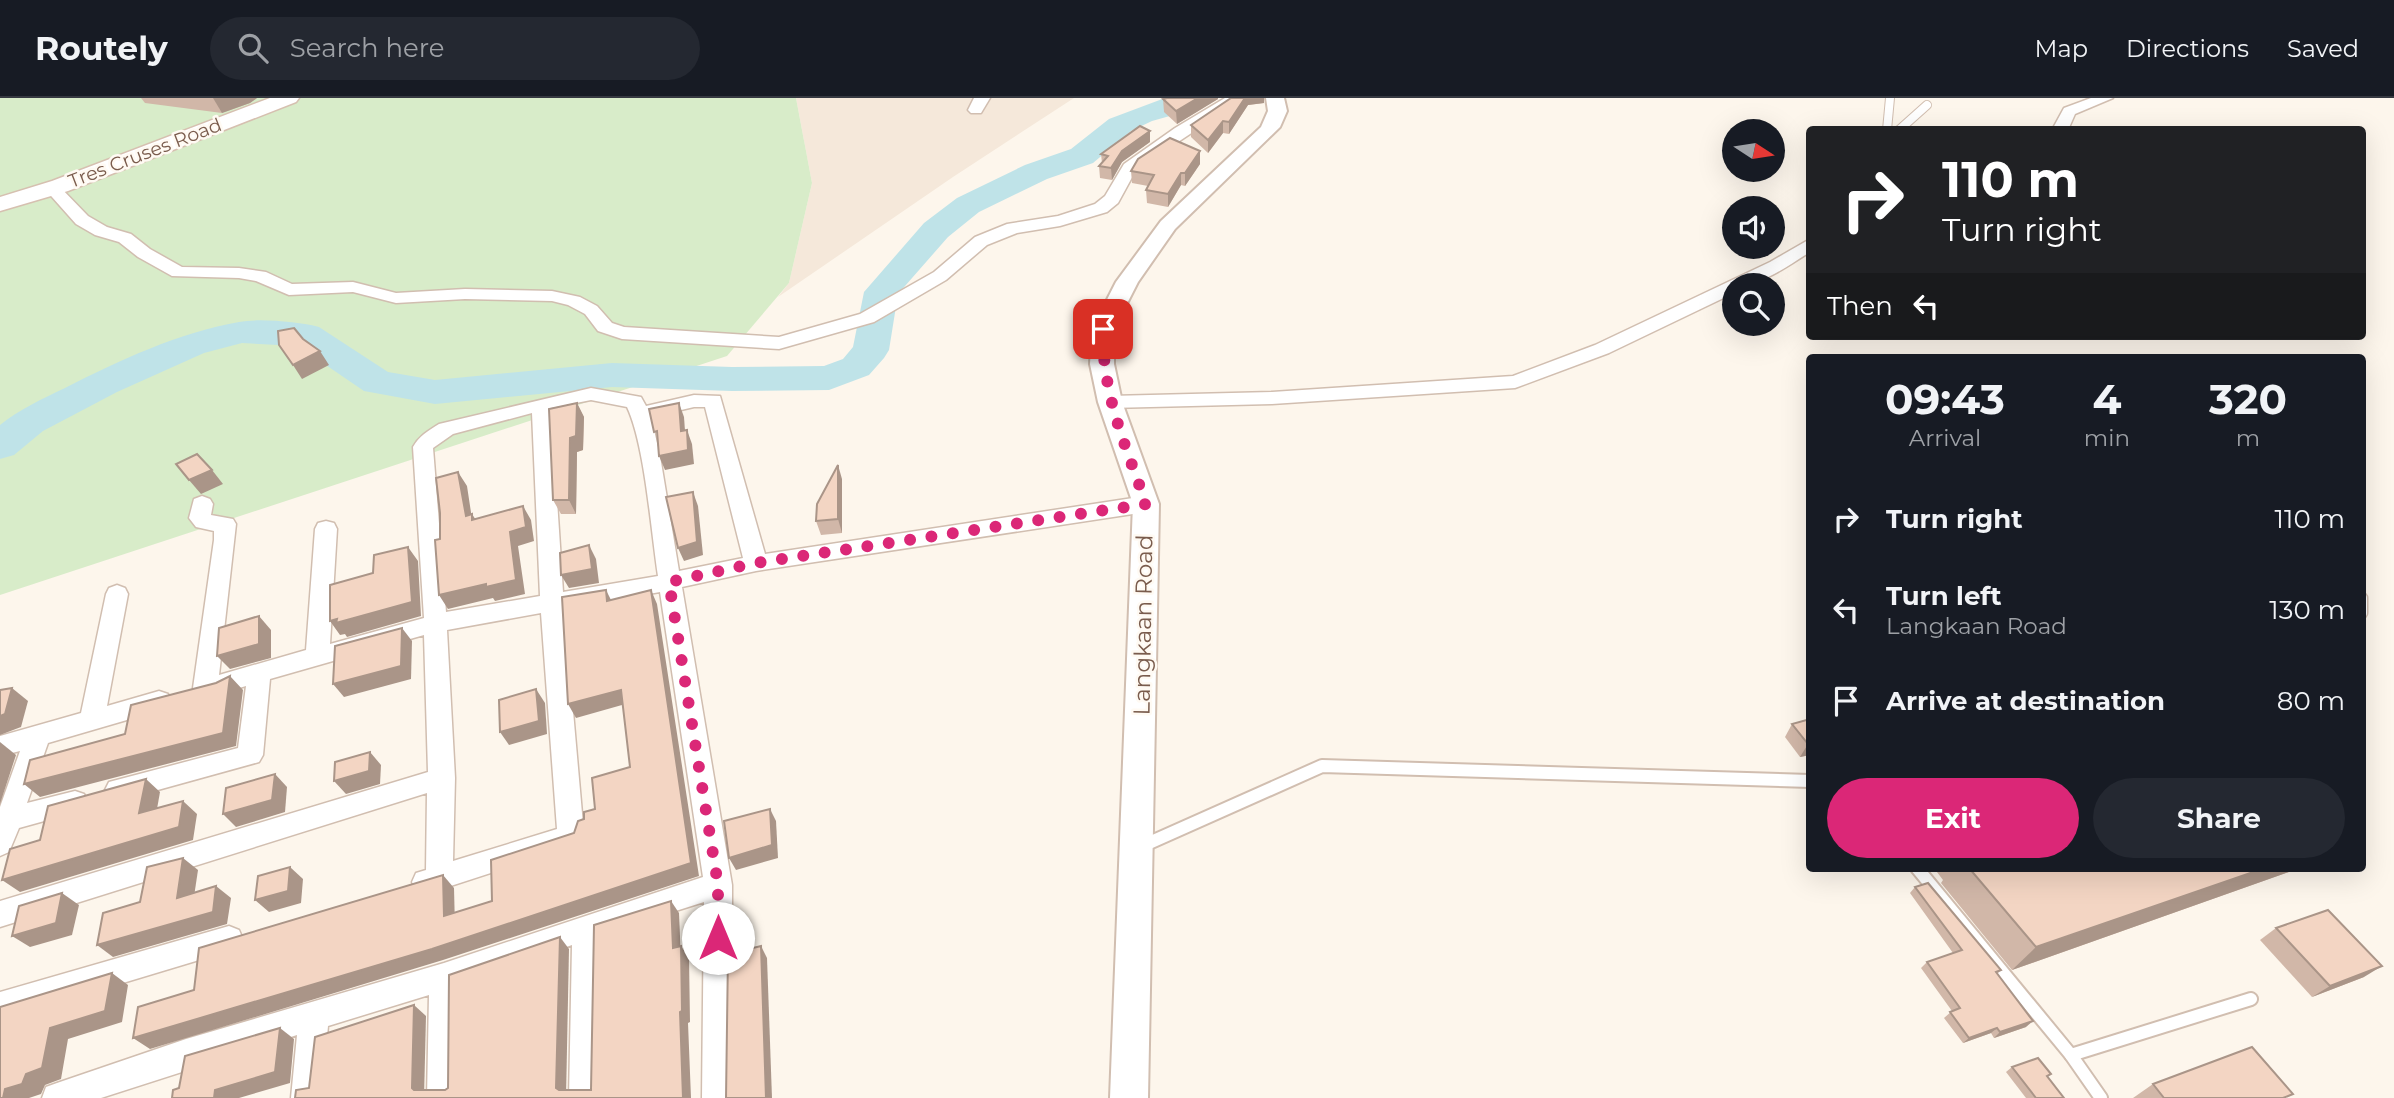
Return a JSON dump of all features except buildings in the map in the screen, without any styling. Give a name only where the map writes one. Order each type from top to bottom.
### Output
[{"type":"main road","name":"Tres Cruses Road","points":[[0,204],[52,188],[280,99]]},
{"type":"street","points":[[52,188],[82,220],[101,231],[125,238],[144,253],[178,272],[260,276],[289,290],[353,287],[396,298],[465,294],[552,296],[575,301],[591,310],[605,327],[622,333],[779,343],[867,318],[940,276],[981,241],[1013,228],[1060,221],[1101,208],[1112,199],[1130,167],[1181,131],[1236,98]]},
{"type":"street","name":"Langkaan Road","points":[[1129,1098],[1146,504],[1110,402],[1102,364],[1103,329],[1127,282],[1168,225],[1268,131],[1276,118],[1278,104],[1275,98]]},
{"type":"street","points":[[2062,126],[2069,111],[2105,98]]},
{"type":"street","points":[[1763,273],[1806,247]]},
{"type":"street","points":[[1110,402],[1272,398],[1515,382],[1602,349],[1722,292]]},
{"type":"street","points":[[439,878],[442,778],[437,623],[423,447],[431,438],[446,429],[541,404],[591,394],[634,402],[640,414],[718,885],[717,1098]]},
{"type":"street","points":[[640,414],[694,401],[713,401],[756,563]]},
{"type":"street","points":[[399,890],[571,836],[552,602],[541,404]]},
{"type":"street","points":[[202,503],[200,518],[204,522],[225,524],[205,688]]},
{"type":"street","points":[[0,746],[437,623],[669,582],[756,563],[1146,504]]},
{"type":"street","points":[[317,657],[326,529]]},
{"type":"street","points":[[92,721],[117,594]]},
{"type":"street","points":[[10,819],[250,755],[259,674]]},
{"type":"street","points":[[0,844],[38,736]]},
{"type":"street","points":[[0,914],[442,778]]},
{"type":"street","points":[[57,1098],[186,1054],[444,977],[586,927],[718,885]]},
{"type":"street","points":[[584,1098],[586,927]]},
{"type":"street","points":[[0,1006],[253,932]]},
{"type":"street","points":[[442,1098],[444,977]]},
{"type":"street","points":[[306,1098],[314,1014]]},
{"type":"street","points":[[180,1087],[186,1054]]},
{"type":"lane","points":[[1887,126],[1890,98]]},
{"type":"lane","points":[[1903,126],[1927,105]]},
{"type":"lane","points":[[1137,848],[1322,766],[1806,781]]},
{"type":"lane","points":[[1920,872],[2071,1055],[2101,1098]]},
{"type":"lane","points":[[2071,1055],[2250,999]]},
{"type":"shaded area","points":[[796,98],[1074,98],[778,297],[789,283],[812,183]]},
{"type":"green space","points":[[0,98],[796,98],[812,183],[789,283],[727,356],[0,595]]},
{"type":"waterway","points":[[0,446],[29,422],[104,383],[191,345],[242,332],[306,335],[377,382],[435,392],[612,375],[732,379],[829,378],[856,367],[871,350],[881,292],[936,230],[968,205],[1036,172],[1082,156],[1120,125],[1142,115],[1174,106],[1180,98]]},
{"type":"route","points":[[718,938],[718,885],[669,582],[756,563],[1146,504],[1110,402],[1102,364],[1103,329]]}]
